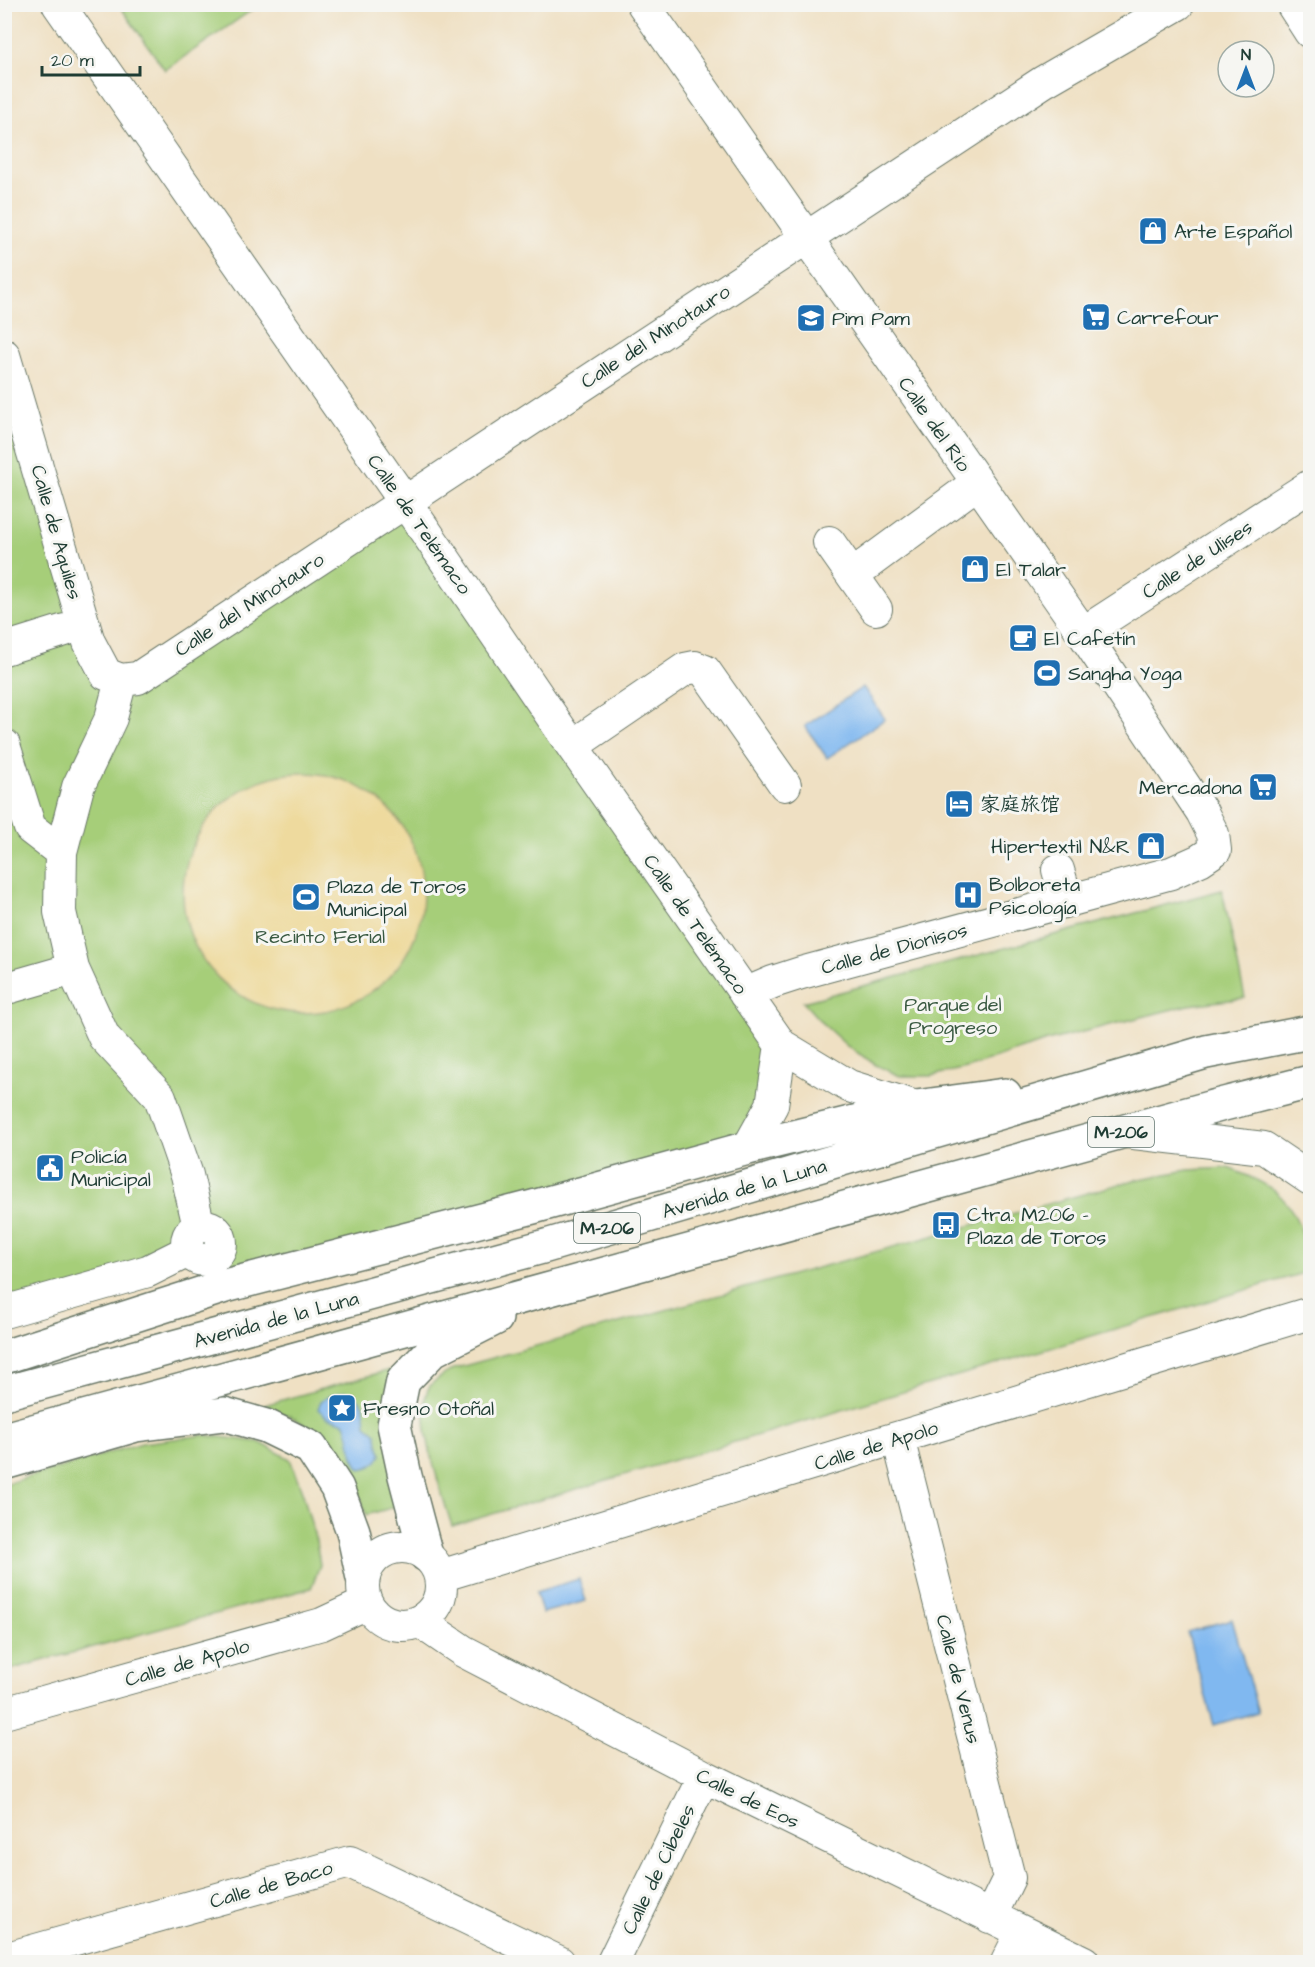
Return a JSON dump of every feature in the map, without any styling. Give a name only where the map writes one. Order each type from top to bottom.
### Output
[{"type":"main road","name":"Avenida de la Luna","points":[[4,1393],[546,1246],[1206,1052],[1311,1032]]},
{"type":"main road","points":[[4,1357],[206,1256],[533,1207],[748,1148],[916,1107],[1111,1081]]},
{"type":"main road","name":"M-206","points":[[4,1439],[1311,1082]]},
{"type":"main road","points":[[433,1565],[409,1495],[394,1425],[403,1382],[433,1350],[555,1287]]},
{"type":"main road","points":[[4,1463],[136,1425],[224,1414],[266,1426],[311,1448],[337,1488],[353,1531],[365,1591]]},
{"type":"street","name":"Calle de Telémaco","points":[[58,4],[781,1045],[849,1086],[916,1107]]},
{"type":"street","name":"Calle del Río","points":[[643,4],[1083,633],[1202,812],[1213,834],[1215,850]]},
{"type":"street","name":"Calle del Minotauro","points":[[129,679],[405,501],[1043,82],[1178,4]]},
{"type":"street","points":[[1292,4],[1311,32]]},
{"type":"street","name":"Calle de Aquiles","points":[[4,355],[89,642],[106,674],[129,679]]},
{"type":"street","points":[[852,575],[977,483]]},
{"type":"street","name":"Calle de Ulises","points":[[1083,633],[1311,486]]},
{"type":"street","points":[[829,542],[876,609]]},
{"type":"street","points":[[4,649],[65,630]]},
{"type":"street","points":[[572,746],[685,669],[695,667],[705,671],[785,785]]},
{"type":"street","points":[[4,1312],[206,1256],[187,1175],[160,1097],[104,1037],[73,969],[60,912],[61,852],[78,787],[129,679]]},
{"type":"street","points":[[4,746],[30,828],[61,852]]},
{"type":"street","name":"Calle de Dionisos","points":[[745,994],[801,973],[1171,873],[1200,860],[1215,850]]},
{"type":"street","points":[[1058,870],[1067,901]]},
{"type":"street","points":[[4,989],[73,969]]},
{"type":"street","points":[[748,1148],[772,1105],[781,1045]]},
{"type":"street","points":[[1124,1132],[1264,1148],[1311,1179]]},
{"type":"street","name":"Calle de Apolo","points":[[433,1565],[898,1438],[1311,1312]]},
{"type":"street","name":"Calle de Venus","points":[[898,1438],[1009,1878],[990,1917]]},
{"type":"street","points":[[407,1546],[433,1565],[441,1589],[438,1600],[430,1612],[419,1620],[402,1625],[388,1622],[376,1615],[365,1591],[371,1562],[386,1550],[407,1546]]},
{"type":"street","name":"Calle de Apolo","points":[[4,1713],[322,1624],[365,1591]]},
{"type":"street","name":"Calle de Eos","points":[[419,1620],[463,1651],[704,1776],[1084,1962]]},
{"type":"street","name":"Calle de Cibeles","points":[[613,1962],[704,1776]]},
{"type":"street","name":"Calle de Baco","points":[[4,1959],[69,1953],[350,1862],[559,1962]]},
{"type":"street","points":[[1007,1962],[1022,1932]]},
{"type":"green space","points":[[119,5],[259,5],[165,70]]},
{"type":"green space","name":"Recinto Ferial","points":[[4,355],[89,642],[121,680],[405,501],[777,1037],[748,1148],[225,1286],[212,1258],[204,1260],[195,1258],[5,1312]]},
{"type":"green space","name":"Parque del Progreso","points":[[1222,890],[1245,998],[1189,1005],[1047,1041],[970,1067],[931,1076],[900,1076],[876,1065],[847,1046],[803,1002]]},
{"type":"green space","points":[[1228,1168],[1266,1185],[1285,1201],[1304,1239],[1310,1271],[452,1526],[431,1454],[427,1434],[425,1398],[430,1386],[453,1369],[1134,1180],[1188,1170]]},
{"type":"green space","points":[[390,1370],[393,1375],[402,1505],[366,1515],[351,1469],[338,1451],[315,1431],[290,1416],[264,1409],[264,1405]]},
{"type":"green space","points":[[204,1435],[259,1442],[290,1459],[303,1494],[320,1565],[311,1588],[5,1671],[5,1484],[142,1443]]},
{"type":"sand","points":[[303,773],[338,778],[349,782],[370,793],[388,808],[403,826],[414,847],[418,858],[423,893],[418,928],[414,939],[403,960],[388,978],[370,993],[349,1004],[338,1008],[303,1013],[268,1008],[257,1004],[236,993],[218,978],[203,960],[192,939],[188,928],[183,893],[188,858],[192,847],[203,826],[218,808],[236,793],[257,782],[268,778]]},
{"type":"water","points":[[863,687],[885,719],[827,758],[805,726]]},
{"type":"water","points":[[345,1392],[356,1396],[362,1404],[366,1425],[376,1433],[381,1455],[375,1463],[360,1469],[352,1453],[345,1423],[327,1417],[318,1409],[321,1401]]},
{"type":"water","points":[[579,1579],[586,1601],[542,1613],[536,1592]]},
{"type":"water","points":[[1232,1619],[1258,1712],[1214,1725],[1187,1632]]},
{"type":"place","name":"Arte Español","points":[[1153,231]]},
{"type":"place","name":"Carrefour","points":[[1096,317]]},
{"type":"place","name":"Pim Pam","points":[[811,318]]},
{"type":"place","name":"El Talar","points":[[975,569]]},
{"type":"place","name":"El Cafetín","points":[[1023,638]]},
{"type":"place","name":"Sangha Yoga","points":[[1047,673]]},
{"type":"place","name":"Mercadona","points":[[1263,787]]},
{"type":"place","name":"家庭旅馆","points":[[959,804]]},
{"type":"place","name":"Hipertextil N&R","points":[[1151,846]]},
{"type":"place","name":"Bolboreta Psicología","points":[[968,895]]},
{"type":"place","name":"Plaza de Toros Municipal","points":[[306,897]]},
{"type":"place","name":"Policía Municipal","points":[[50,1168]]},
{"type":"place","name":"Ctra. M206 - Plaza de Toros","points":[[946,1225]]},
{"type":"place","name":"Fresno Otoñal","points":[[342,1408]]}]
